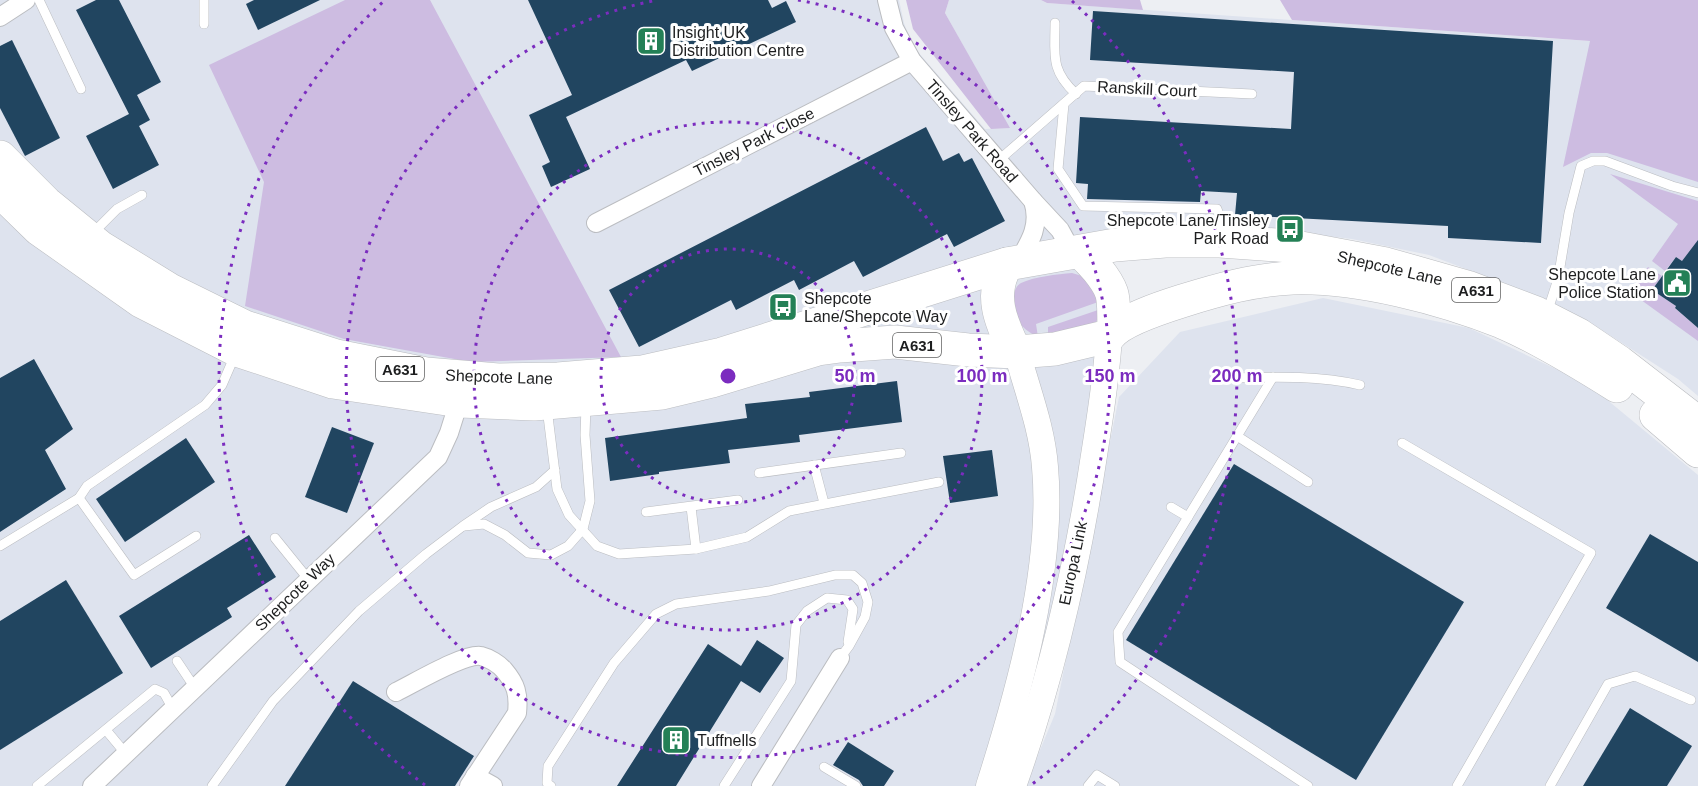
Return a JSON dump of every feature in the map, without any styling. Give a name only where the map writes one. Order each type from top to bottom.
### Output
[{"type":"highway","name":"Shepcote Lane","points":[[0,158],[46,203],[100,247],[170,290],[241,338]]},
{"type":"highway","name":"Shepcote Lane","points":[[0,191],[39,229],[141,301],[241,338],[426,374],[462,389],[498,380],[552,391],[722,354],[755,356],[865,344],[895,342],[968,350],[1055,349],[1112,332],[1159,308],[1196,296],[1248,284],[1292,278],[1337,279],[1384,276],[1467,287],[1545,318],[1579,335],[1619,362],[1698,423]]},
{"type":"highway","name":"Shepcote Lane","points":[[586,401],[662,393],[712,381],[755,356],[1012,263],[1115,245],[1165,241],[1221,241],[1290,246],[1384,276],[1426,297],[1502,322],[1588,367],[1628,393],[1698,451]]},
{"type":"highway","points":[[1196,296],[1208,282],[1221,241]]},
{"type":"highway","points":[[1076,252],[1086,256],[1110,286],[1113,294],[1112,332]]},
{"type":"highway","points":[[1012,263],[999,280],[998,309],[1016,351]]},
{"type":"highway","points":[[552,391],[577,387],[586,401]]},
{"type":"street","points":[[0,17],[26,0]]},
{"type":"street","name":"Tinsley Park Road","points":[[887,0],[894,28],[912,61],[1060,230],[1076,252]]},
{"type":"street","name":"Tinsley Park Close","points":[[596,223],[912,61]]},
{"type":"street","points":[[1012,263],[1035,232],[1037,217],[1033,201]]},
{"type":"street","name":"Europa Link","points":[[1013,786],[1042,698],[1074,568],[1091,476],[1112,332]]},
{"type":"street","name":"Europa Link","points":[[988,786],[1023,663],[1039,585],[1046,515],[1045,466],[1041,442],[1016,351]]},
{"type":"street","name":"Shepcote Way","points":[[92,786],[438,457],[450,433],[462,389]]},
{"type":"street","points":[[762,786],[843,654]]},
{"type":"street","points":[[396,692],[464,658],[481,656],[500,665],[514,681],[518,700],[517,713],[472,781],[493,786]]},
{"type":"lane","points":[[39,0],[81,89]]},
{"type":"lane","points":[[204,0],[204,24]]},
{"type":"lane","points":[[1055,23],[1057,72],[1076,94]]},
{"type":"lane","name":"Ranskill Court","points":[[999,160],[1084,86],[1252,94]]},
{"type":"lane","points":[[1064,104],[1058,169],[1083,206],[1217,209],[1224,228],[1221,241]]},
{"type":"lane","points":[[1545,318],[1557,279],[1569,213],[1581,166],[1593,161],[1605,161],[1698,193]]},
{"type":"lane","points":[[89,237],[117,210],[142,195]]},
{"type":"lane","points":[[0,546],[79,498],[87,486],[205,405],[222,385],[241,338]]},
{"type":"lane","points":[[1273,377],[1118,632],[1120,662],[1308,786]]},
{"type":"lane","points":[[1228,378],[1337,379],[1360,385]]},
{"type":"lane","points":[[552,391],[557,489],[569,516],[597,546],[619,554],[696,549],[747,537],[789,511],[939,482]]},
{"type":"lane","points":[[463,526],[484,524],[505,535],[528,553],[551,555],[568,546],[583,529],[590,501],[585,435],[586,401]]},
{"type":"lane","points":[[1237,436],[1308,482]]},
{"type":"lane","points":[[1402,443],[1591,553],[1457,786]]},
{"type":"lane","points":[[759,473],[901,453]]},
{"type":"lane","points":[[814,465],[824,503]]},
{"type":"lane","points":[[212,786],[273,701],[359,611],[463,526],[491,507],[536,487],[555,470]]},
{"type":"lane","points":[[79,498],[134,575],[196,536]]},
{"type":"lane","points":[[646,512],[738,500]]},
{"type":"lane","points":[[691,507],[696,549]]},
{"type":"lane","points":[[1171,507],[1188,517]]},
{"type":"lane","points":[[275,538],[309,580]]},
{"type":"lane","points":[[551,786],[547,783],[548,766],[614,663],[656,614],[676,604],[768,591],[835,575],[853,575],[862,583],[868,602],[865,617],[843,654]]},
{"type":"lane","points":[[724,786],[791,681],[796,625],[807,611],[827,598],[847,600],[853,609],[843,654]]},
{"type":"lane","points":[[177,661],[195,688]]},
{"type":"lane","points":[[1550,786],[1608,684],[1635,676],[1691,700]]},
{"type":"lane","points":[[37,786],[155,689],[164,693],[173,709]]},
{"type":"lane","points":[[106,730],[126,754]]},
{"type":"lane","points":[[824,766],[856,786]]},
{"type":"lane","points":[[1088,786],[1097,775],[1115,786]]},
{"type":"shaded area","points":[[0,0],[899,0],[912,45],[985,129],[1009,128],[945,13],[949,0],[1041,0],[1047,3],[1590,41],[1698,116],[1698,396],[1678,379],[1597,327],[1537,296],[1429,255],[1352,239],[1230,225],[1077,240],[1120,285],[1016,786],[0,786]]},
{"type":"shaded area","points":[[345,0],[430,0],[621,357],[471,362],[344,339],[245,306],[264,182],[209,65]]},
{"type":"shaded area","points":[[906,0],[949,0],[945,13],[1010,128],[991,129],[913,29]]},
{"type":"shaded area","points":[[1041,0],[1140,0],[1143,10],[1047,3]]},
{"type":"shaded area","points":[[1280,0],[1698,0],[1698,182],[1607,153],[1591,153],[1563,167],[1590,41],[1292,20]]},
{"type":"shaded area","points":[[1610,174],[1698,201],[1698,241],[1682,261],[1676,257],[1665,271],[1652,261],[1678,224]]},
{"type":"shaded area","points":[[1648,267],[1662,276],[1652,290],[1676,306],[1675,308],[1698,328],[1698,341],[1630,292]]},
{"type":"shaded area","points":[[1072,273],[1082,276],[1101,301],[1036,324],[1038,337],[1022,326],[1015,310],[1013,297],[1017,286],[1032,279]]},
{"type":"shaded area","points":[[1323,298],[1469,328],[1588,384],[1698,475],[1698,786],[1025,786],[1055,714],[1119,397],[1180,332]]},
{"type":"shaded area","points":[[1101,309],[1094,324],[1048,339],[1048,327]]},
{"type":"building","points":[[96,0],[119,0],[161,82],[137,95],[150,120],[139,126],[159,165],[113,189],[86,136],[129,114],[76,10]]},
{"type":"building","points":[[254,0],[320,0],[258,30],[246,4]]},
{"type":"building","name":"Insight UK Distribution Centre","points":[[528,0],[768,0],[772,8],[786,1],[796,22],[692,71],[686,60],[566,117],[590,169],[551,187],[542,166],[550,162],[529,115],[572,95]]},
{"type":"building","points":[[1093,11],[1553,41],[1541,243],[1448,238],[1448,226],[1235,215],[1237,193],[1201,191],[1200,202],[1087,199],[1088,184],[1076,183],[1080,117],[1291,129],[1294,72],[1090,60]]},
{"type":"building","points":[[12,40],[60,138],[25,156],[0,108],[0,46]]},
{"type":"building","points":[[926,127],[943,161],[959,153],[964,162],[972,158],[1005,221],[954,247],[947,234],[863,277],[854,261],[799,290],[794,280],[736,310],[731,300],[639,347],[609,290]]},
{"type":"building","name":"Shepcote Lane Police Station","points":[[1698,240],[1698,328],[1675,308],[1676,306],[1652,290],[1676,257],[1682,261]]},
{"type":"building","points":[[34,359],[73,429],[45,450],[66,489],[0,532],[0,378]]},
{"type":"building","points":[[897,381],[902,422],[799,435],[800,442],[728,450],[730,463],[610,481],[605,438],[747,418],[745,404],[810,397],[809,392]]},
{"type":"building","points":[[332,427],[374,443],[347,513],[305,497]]},
{"type":"building","points":[[186,438],[215,482],[125,542],[96,499]]},
{"type":"building","points":[[992,450],[998,496],[950,503],[943,456]]},
{"type":"building","points":[[1234,464],[1464,602],[1356,780],[1126,640]]},
{"type":"building","points":[[1650,534],[1698,562],[1698,662],[1606,608]]},
{"type":"building","points":[[249,535],[276,577],[227,608],[232,617],[151,668],[119,616]]},
{"type":"building","points":[[66,580],[123,673],[0,750],[0,621]]},
{"type":"building","name":"Tuffnells","points":[[757,640],[784,658],[760,693],[741,681],[676,786],[617,786],[708,644],[741,666]]},
{"type":"building","points":[[353,681],[474,756],[455,786],[285,786]]},
{"type":"building","points":[[1630,708],[1692,746],[1667,786],[1583,786]]},
{"type":"building","points":[[848,742],[894,771],[884,786],[863,786],[859,780],[833,765]]},
{"type":"place","name":"Insight UK Distribution Centre","points":[[651,41]]},
{"type":"place","name":"Shepcote Lane/Tinsley Park Road","points":[[1290,229]]},
{"type":"place","name":"Shepcote Lane Police Station","points":[[1677,283]]},
{"type":"place","name":"Shepcote Lane/Shepcote Way","points":[[783,307]]},
{"type":"place","name":"Tuffnells","points":[[676,740]]}]
